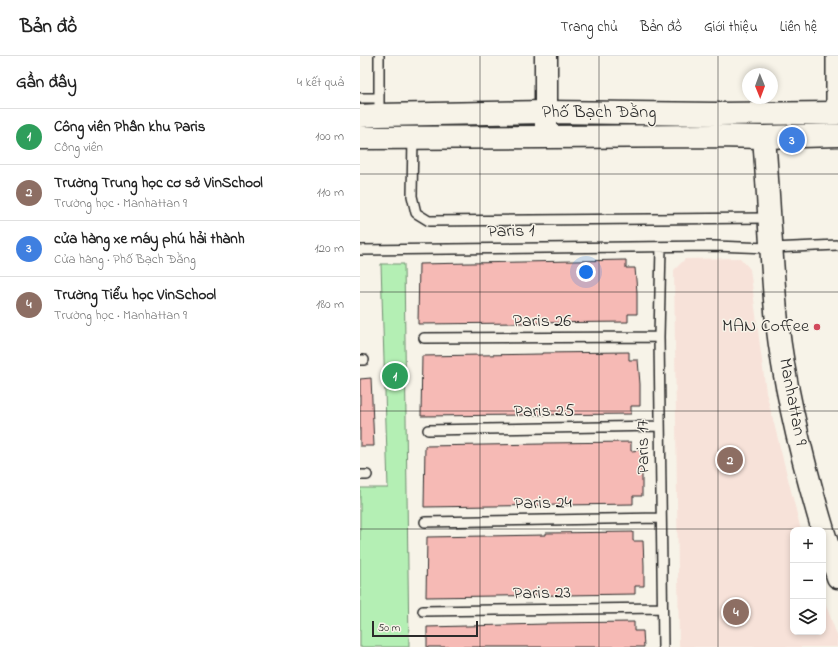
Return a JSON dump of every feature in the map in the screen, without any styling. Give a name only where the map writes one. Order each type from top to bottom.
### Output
[{"type":"main road","points":[[546,56],[546,136]]},
{"type":"main road","name":"Phố Bạch Đằng","points":[[373,110],[836,113]]},
{"type":"main road","name":"Phố Bạch Đằng","points":[[360,138],[546,136],[838,136]]},
{"type":"main road","name":"Manhattan 9","points":[[764,137],[778,323],[785,375],[798,438],[822,527]]},
{"type":"main road","name":"Manhattan 9","points":[[826,539],[838,577]]},
{"type":"street","points":[[835,56],[836,113]]},
{"type":"lane","points":[[373,110],[379,56]]},
{"type":"lane","points":[[360,98],[373,110]]},
{"type":"lane","points":[[413,137],[412,196],[416,213],[429,221],[770,218]]},
{"type":"lane","name":"Paris 1","points":[[360,250],[714,246],[772,248],[838,245]]},
{"type":"lane","name":"Paris 17","points":[[661,247],[659,337],[663,647]]},
{"type":"lane","name":"Paris 26","points":[[424,338],[659,337]]},
{"type":"lane","name":"Paris 25","points":[[428,430],[660,426]]},
{"type":"lane","name":"Paris 24","points":[[425,522],[661,518]]},
{"type":"lane","name":"Paris 23","points":[[423,611],[662,608]]},
{"type":"shaded area","points":[[740,258],[750,269],[766,392],[800,527],[790,527],[790,635],[826,635],[826,605],[838,638],[838,647],[679,647],[674,270],[685,259]]},
{"type":"green space","points":[[381,264],[404,264],[409,647],[360,647],[360,488],[388,488]]},
{"type":"building","points":[[626,260],[626,268],[635,268],[637,292],[637,314],[628,314],[628,322],[418,324],[419,264]]},
{"type":"building","points":[[629,352],[629,360],[638,360],[640,384],[640,406],[631,406],[631,414],[421,416],[422,356]]},
{"type":"building","points":[[371,378],[374,446],[360,446],[360,379]]},
{"type":"building","points":[[631,442],[631,451],[641,450],[642,474],[642,496],[633,496],[633,504],[424,507],[425,446]]},
{"type":"building","points":[[633,532],[633,541],[643,541],[644,565],[644,586],[635,586],[635,594],[426,597],[427,537]]},
{"type":"building","points":[[634,622],[634,631],[643,631],[644,647],[427,647],[427,627]]},
{"type":"place","name":"cửa hàng xe máy phú hải thành","points":[[792,140]]},
{"type":"place","name":"MAN Coffee","points":[[817,327]]},
{"type":"place","name":"Công viên Phân khu Paris","points":[[395,376]]},
{"type":"place","name":"Trường Trung học cơ sở VinSchool","points":[[730,460]]},
{"type":"place","name":"Trường Tiểu học VinSchool","points":[[736,612]]}]
